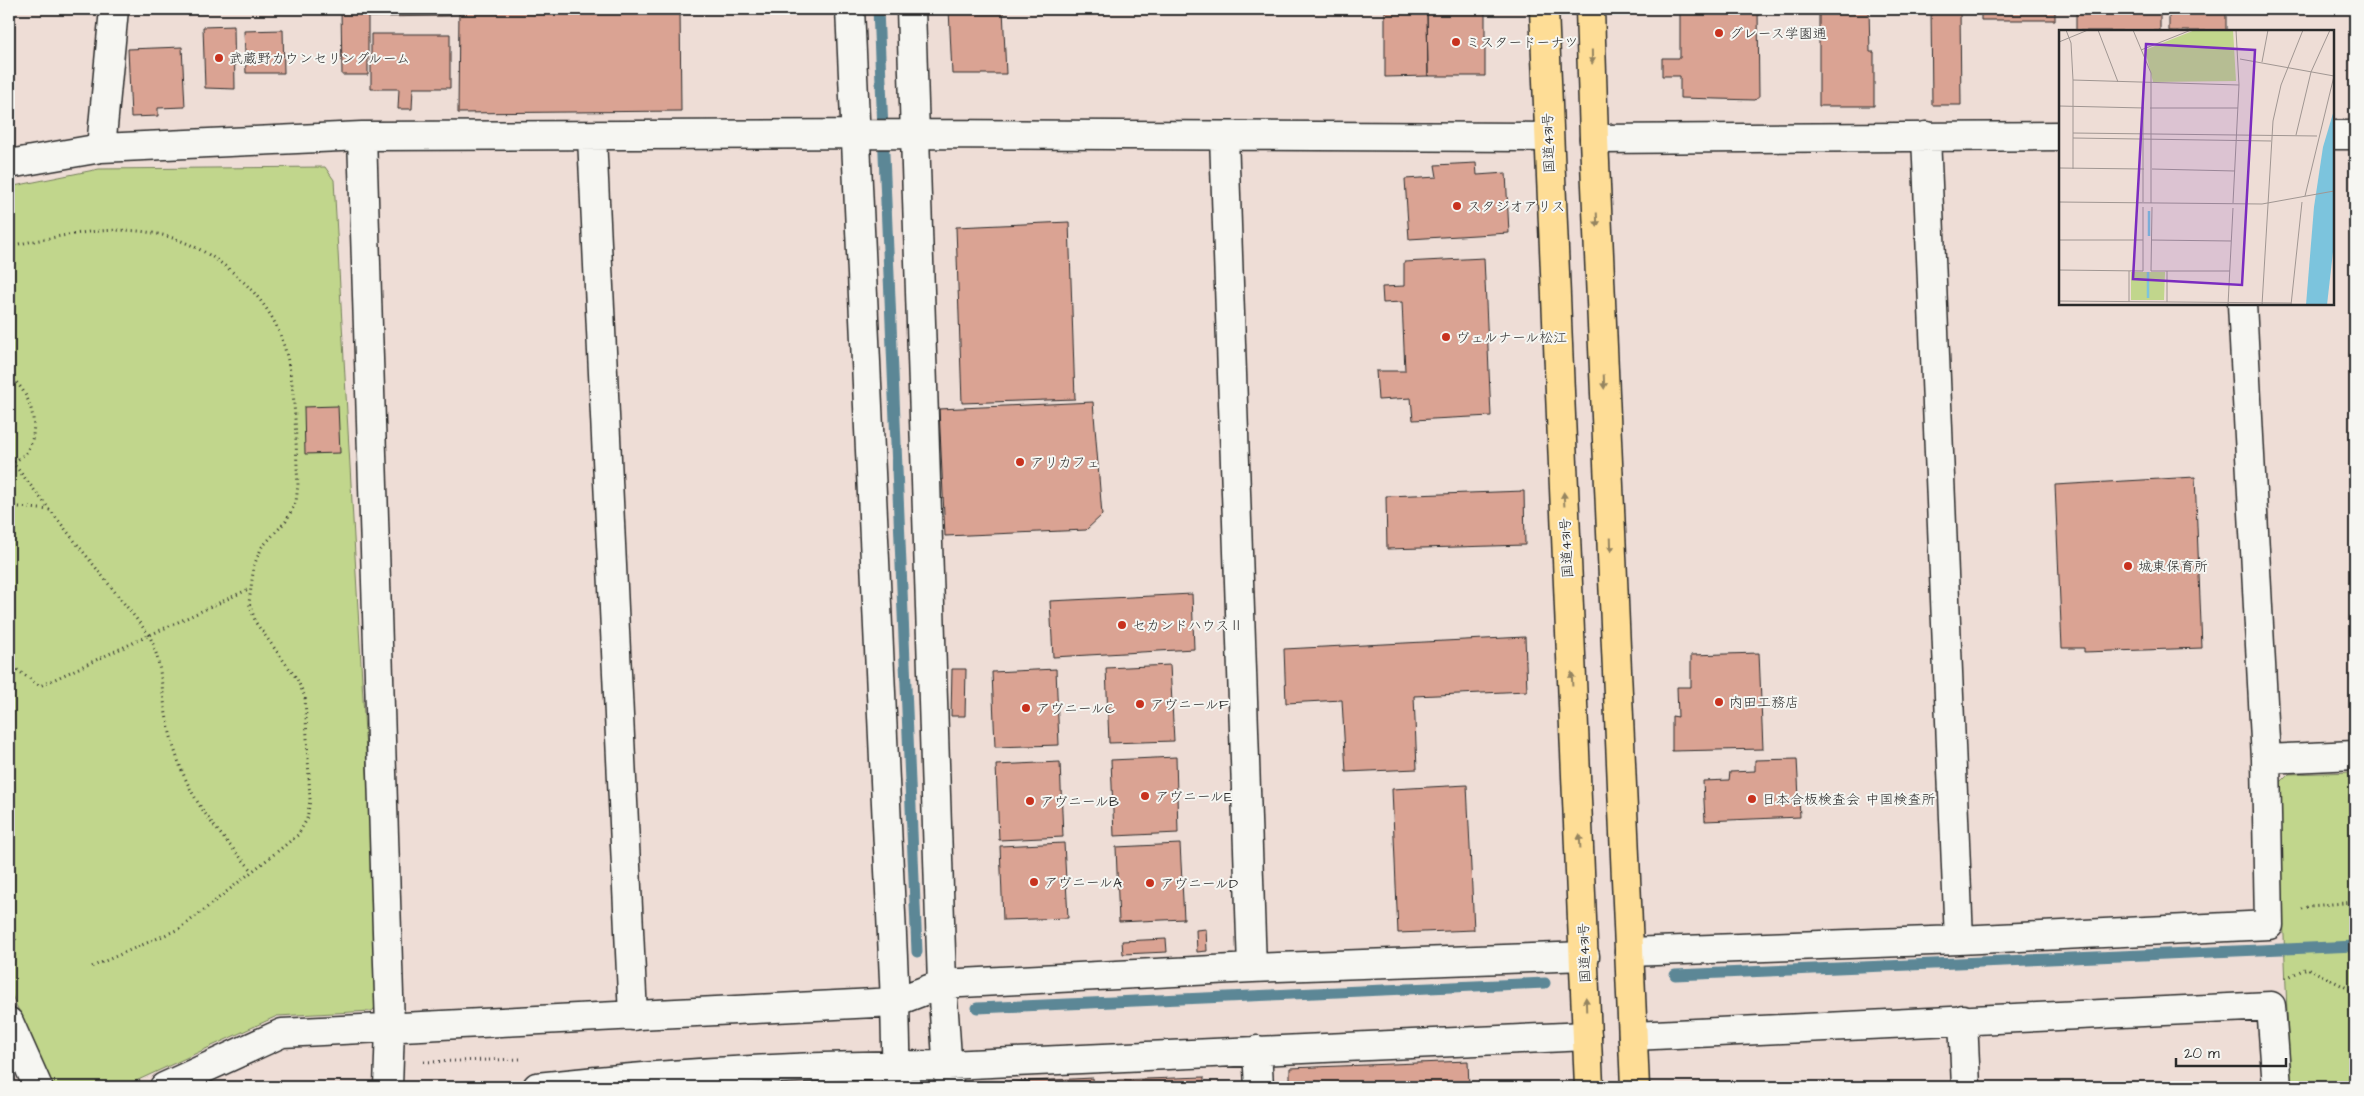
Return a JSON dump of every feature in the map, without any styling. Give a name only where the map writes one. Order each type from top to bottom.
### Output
[{"type":"highway","name":"国道431号","points":[[1544,9],[1590,1087]]},
{"type":"highway","points":[[1590,9],[1635,1087]]},
{"type":"street","points":[[101,148],[114,9]]},
{"type":"street","points":[[850,9],[897,1076]]},
{"type":"street","points":[[911,9],[942,984],[948,1076]]},
{"type":"street","points":[[9,164],[101,148],[362,136],[592,137],[914,134],[1548,136]]},
{"type":"street","points":[[2334,135],[2355,135]]},
{"type":"street","points":[[362,136],[390,1027],[388,1087]]},
{"type":"street","points":[[1224,136],[1252,968]]},
{"type":"street","points":[[1926,136],[1959,940]]},
{"type":"street","points":[[1594,139],[2059,136]]},
{"type":"street","points":[[592,137],[633,1016]]},
{"type":"street","points":[[1629,952],[1959,940],[2269,925],[2266,759],[2242,305]]},
{"type":"street","points":[[2266,759],[2355,755]]},
{"type":"street","points":[[164,1087],[282,1033],[895,1002],[942,984],[1252,968],[1585,956]]},
{"type":"street","points":[[1633,1036],[2271,1006],[2277,1087]]},
{"type":"street","points":[[1963,1019],[1966,1087]]},
{"type":"street","points":[[9,1022],[38,1087]]},
{"type":"street","points":[[537,1087],[636,1082],[948,1076],[1257,1050],[1587,1036]]},
{"type":"street","points":[[1257,1050],[1259,1087]]},
{"type":"path","points":[[9,246],[80,232],[130,230],[158,233],[182,239],[201,248],[224,264],[262,301],[274,321],[284,348],[290,376],[298,485],[296,502],[286,521],[262,547],[254,564],[249,589],[249,603],[256,623],[297,679],[305,697],[310,800],[307,819],[298,835],[181,928],[89,968]]},
{"type":"path","points":[[9,376],[25,392],[32,415],[33,429],[32,441],[27,452],[13,463]]},
{"type":"path","points":[[9,458],[149,635],[159,664],[168,724],[183,778],[219,834],[252,871]]},
{"type":"path","points":[[9,506],[50,510]]},
{"type":"path","points":[[9,664],[40,686],[249,589]]},
{"type":"path","points":[[2269,925],[2310,906],[2355,902]]},
{"type":"path","points":[[9,926],[16,940]]},
{"type":"green space","points":[[325,167],[334,180],[380,1002],[372,1011],[277,1016],[123,1087],[53,1087],[9,989],[9,187],[99,169]]},
{"type":"green space","points":[[2355,772],[2355,1087],[2290,1087],[2278,785],[2289,774]]},
{"type":"building","points":[[341,9],[450,9],[450,16],[368,17],[368,75],[342,75]]},
{"type":"building","points":[[459,9],[680,9],[681,111],[458,113]]},
{"type":"building","points":[[949,9],[1003,9],[1006,74],[952,74]]},
{"type":"building","points":[[1385,9],[1427,9],[1428,76],[1385,77]]},
{"type":"building","name":"ミスタードーナツ","points":[[1427,9],[1485,9],[1485,76],[1428,76]]},
{"type":"building","name":"グレース学園通","points":[[1680,9],[1758,9],[1759,97],[1755,100],[1680,98],[1680,76],[1662,76],[1662,58],[1680,58]]},
{"type":"building","points":[[1819,9],[1869,9],[1870,52],[1874,52],[1874,106],[1819,106]]},
{"type":"building","points":[[1931,9],[1960,9],[1961,105],[1932,105]]},
{"type":"building","points":[[1981,9],[2055,9],[2055,20],[1981,20]]},
{"type":"building","points":[[2076,9],[2160,9],[2160,30],[2076,30]]},
{"type":"building","points":[[2169,9],[2226,9],[2226,30],[2169,30]]},
{"type":"building","name":"武蔵野カウンセリングルーム","points":[[234,26],[235,89],[205,88],[203,27]]},
{"type":"building","points":[[283,30],[284,73],[246,73],[244,31]]},
{"type":"building","points":[[371,34],[450,34],[450,88],[413,88],[412,109],[398,109],[399,89],[371,89]]},
{"type":"building","points":[[182,47],[185,107],[158,108],[158,116],[131,117],[128,49]]},
{"type":"building","name":"スタジオアリス","points":[[1476,163],[1477,175],[1506,173],[1509,233],[1409,239],[1405,179],[1437,177],[1435,165]]},
{"type":"building","points":[[1069,222],[1075,399],[962,403],[956,227]]},
{"type":"building","name":"ヴェルナール松江","points":[[1484,258],[1491,416],[1413,420],[1411,398],[1378,400],[1376,371],[1405,371],[1402,302],[1383,303],[1382,287],[1404,286],[1404,262]]},
{"type":"building","name":"アリカフェ","points":[[1093,402],[1102,515],[1086,530],[945,536],[939,409]]},
{"type":"building","points":[[338,406],[340,453],[305,454],[304,407]]},
{"type":"building","name":"城東保育所","points":[[2195,477],[2202,648],[2084,652],[2084,648],[2062,648],[2055,485]]},
{"type":"building","points":[[1524,491],[1525,545],[1387,549],[1386,496]]},
{"type":"building","name":"セカンドハウスⅡ","points":[[1192,594],[1194,649],[1053,657],[1050,601]]},
{"type":"building","points":[[1525,637],[1527,691],[1414,696],[1417,769],[1346,772],[1342,700],[1286,703],[1284,649]]},
{"type":"building","name":"内田工務店","points":[[1759,653],[1763,749],[1672,751],[1672,716],[1678,717],[1677,687],[1691,687],[1691,655]]},
{"type":"building","name":"アヴニールF","points":[[1170,665],[1174,741],[1109,743],[1106,668]]},
{"type":"building","points":[[952,669],[966,669],[965,716],[951,716]]},
{"type":"building","name":"アヴニールC","points":[[1056,669],[1059,745],[995,747],[992,672]]},
{"type":"building","name":"アヴニールE","points":[[1176,757],[1178,833],[1114,836],[1111,760]]},
{"type":"building","name":"日本合板検査会 中国検査所","points":[[1797,759],[1800,817],[1705,821],[1703,781],[1729,780],[1730,772],[1755,771],[1755,760]]},
{"type":"building","name":"アヴニールB","points":[[1060,762],[1063,837],[999,840],[996,765]]},
{"type":"building","points":[[1467,785],[1474,930],[1398,933],[1392,789]]},
{"type":"building","name":"アヴニールA","points":[[1064,843],[1068,918],[1003,920],[1000,846]]},
{"type":"building","name":"アヴニールD","points":[[1180,844],[1184,919],[1119,922],[1116,847]]},
{"type":"building","points":[[1206,929],[1207,951],[1197,952],[1196,930]]},
{"type":"building","points":[[1166,939],[1167,952],[1123,954],[1122,941]]},
{"type":"building","points":[[1468,1061],[1469,1087],[1290,1087],[1290,1068]]},
{"type":"building","points":[[1204,1077],[1204,1087],[1117,1087],[1117,1080]]},
{"type":"building","points":[[1093,1078],[1094,1087],[971,1087],[971,1084]]},
{"type":"waterway","points":[[878,9],[917,952]]},
{"type":"waterway","points":[[1675,975],[2355,946]]},
{"type":"waterway","points":[[977,1008],[1545,983]]},
{"type":"waterway","points":[[922,1083],[923,1087]]},
{"type":"place","name":"グレース学園通","points":[[1719,33]]},
{"type":"place","name":"ミスタードーナツ","points":[[1456,42]]},
{"type":"place","name":"武蔵野カウンセリングルーム","points":[[219,58]]},
{"type":"place","name":"スタジオアリス","points":[[1457,206]]},
{"type":"place","name":"ヴェルナール松江","points":[[1446,337]]},
{"type":"place","name":"アリカフェ","points":[[1020,462]]},
{"type":"place","name":"城東保育所","points":[[2128,566]]},
{"type":"place","name":"セカンドハウスⅡ","points":[[1122,625]]},
{"type":"place","name":"内田工務店","points":[[1719,702]]},
{"type":"place","name":"アヴニールF","points":[[1140,704]]},
{"type":"place","name":"アヴニールC","points":[[1026,708]]},
{"type":"place","name":"アヴニールE","points":[[1145,796]]},
{"type":"place","name":"日本合板検査会 中国検査所","points":[[1752,799]]},
{"type":"place","name":"アヴニールB","points":[[1030,801]]},
{"type":"place","name":"アヴニールA","points":[[1034,882]]},
{"type":"place","name":"アヴニールD","points":[[1150,883]]}]
